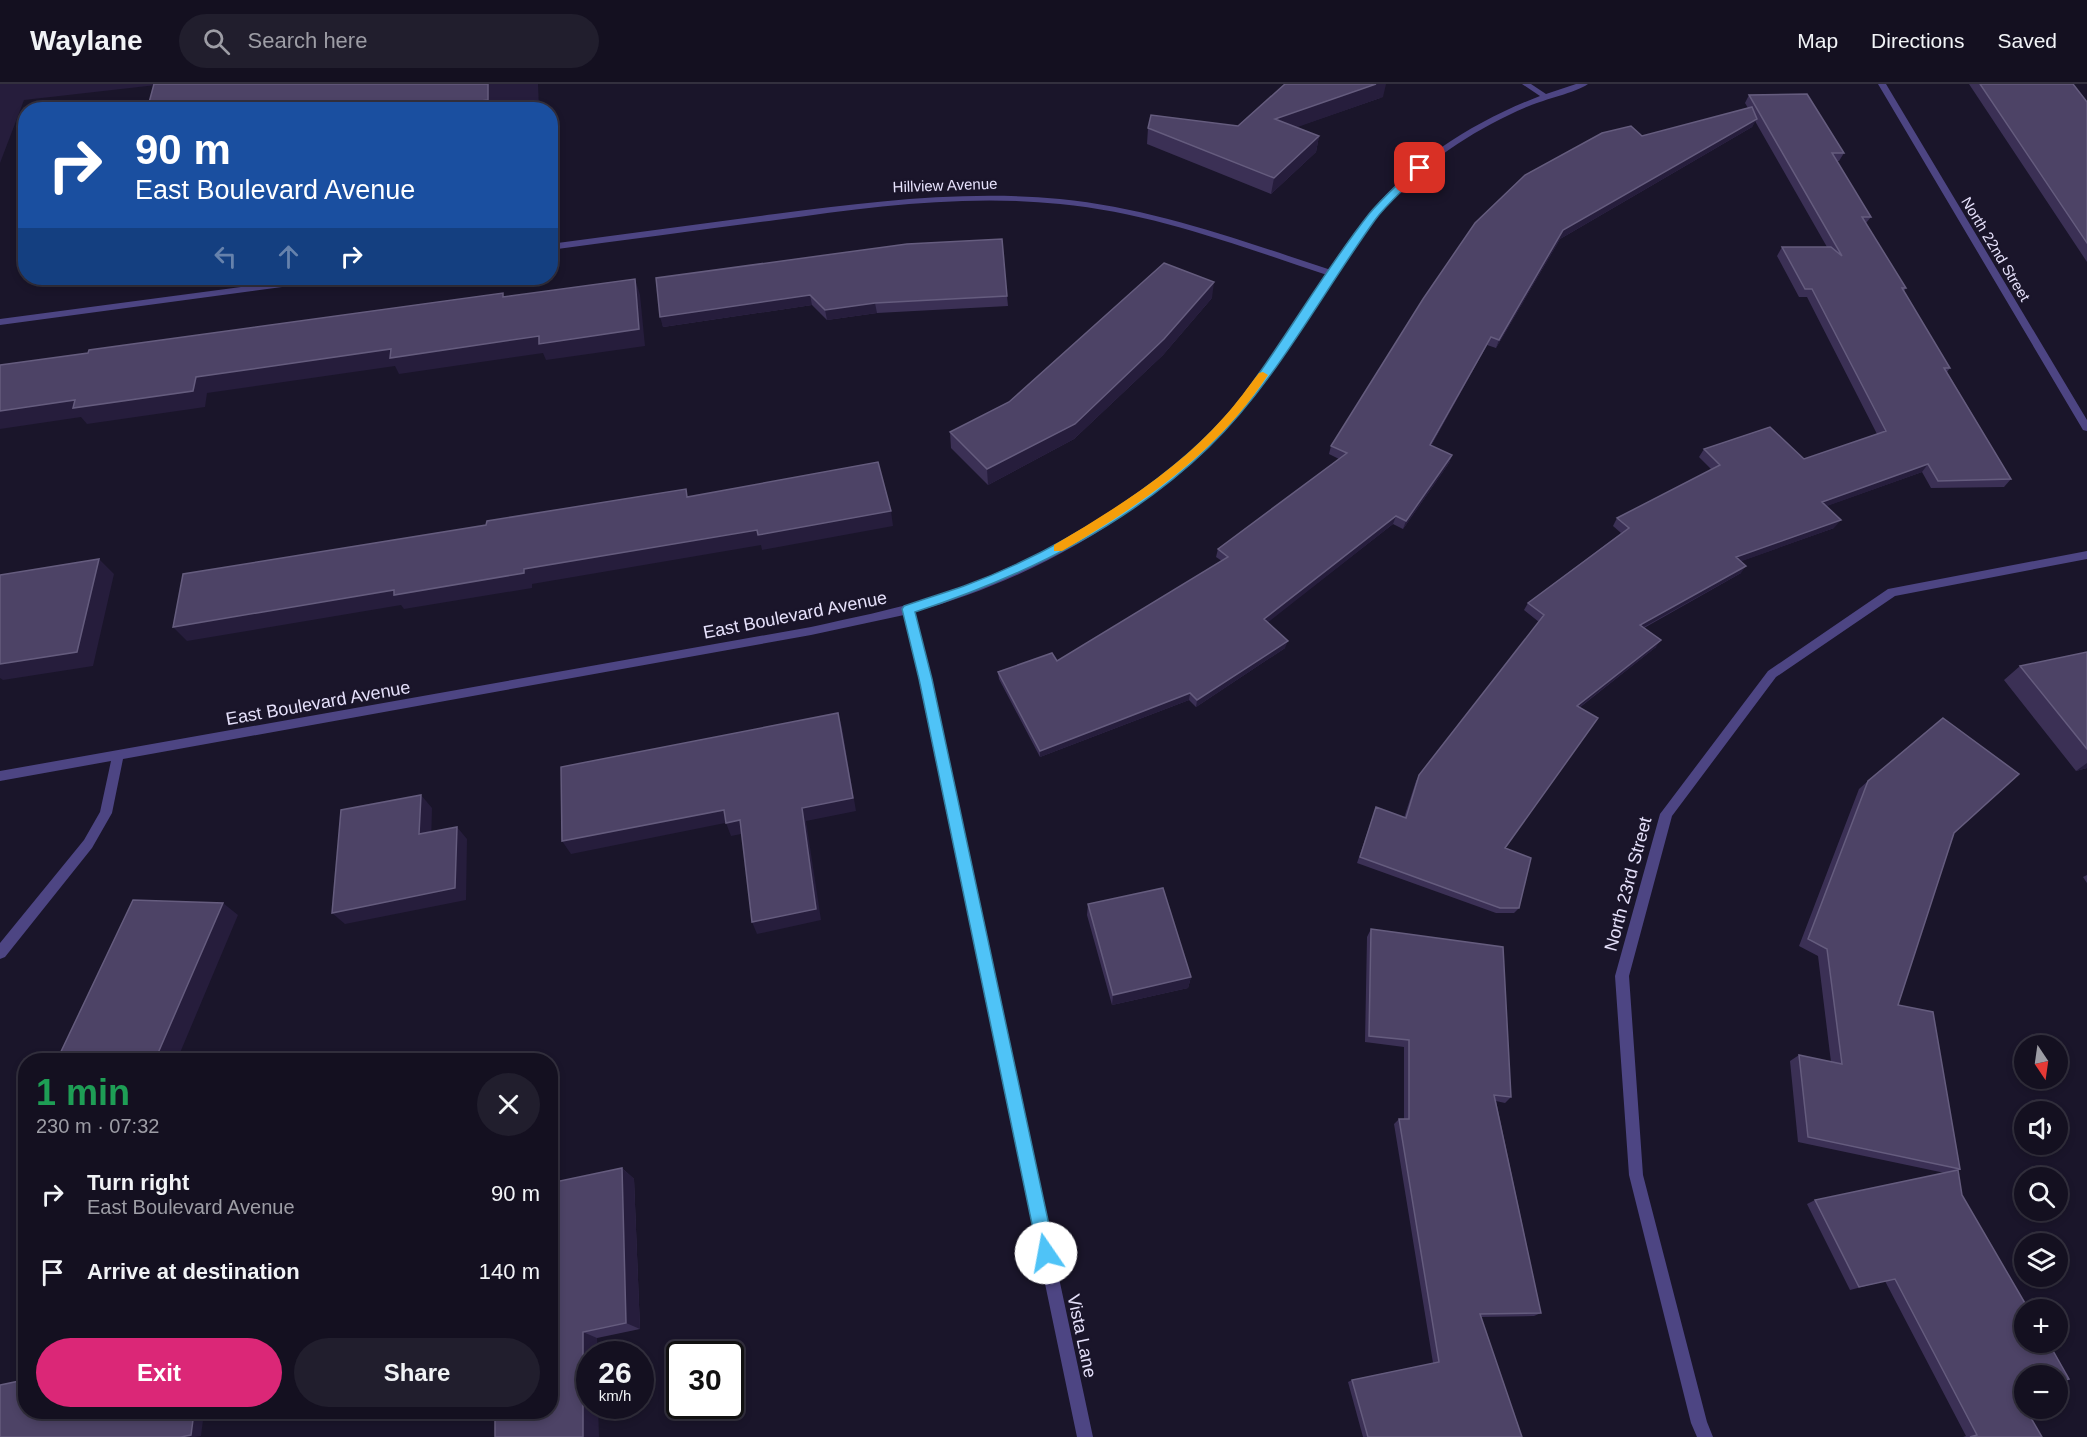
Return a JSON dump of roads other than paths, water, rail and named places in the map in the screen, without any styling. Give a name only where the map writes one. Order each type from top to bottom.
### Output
[{"type":"street","points":[[1527,84],[1546,97]]},
{"type":"street","name":"East Boulevard Avenue","points":[[0,776],[812,631],[908,609],[970,589],[1052,552],[1119,513],[1205,444],[1248,398],[1373,216],[1430,159],[1476,128],[1546,97],[1584,84]]},
{"type":"street","name":"North 22nd Street","points":[[1882,84],[2087,428]]},
{"type":"street","name":"Hillview Avenue","points":[[558,246],[893,201],[996,197],[1079,204],[1151,216],[1333,274]]},
{"type":"street","points":[[0,322],[275,285]]},
{"type":"street","name":"North 23rd Street","points":[[1705,1437],[1699,1423],[1636,1175],[1622,976],[1666,814],[1772,674],[1892,592],[2087,555]]},
{"type":"street","name":"Vista Lane","points":[[908,609],[923,668],[1085,1437]]},
{"type":"street","points":[[0,953],[87,844],[106,813],[118,755]]}]
